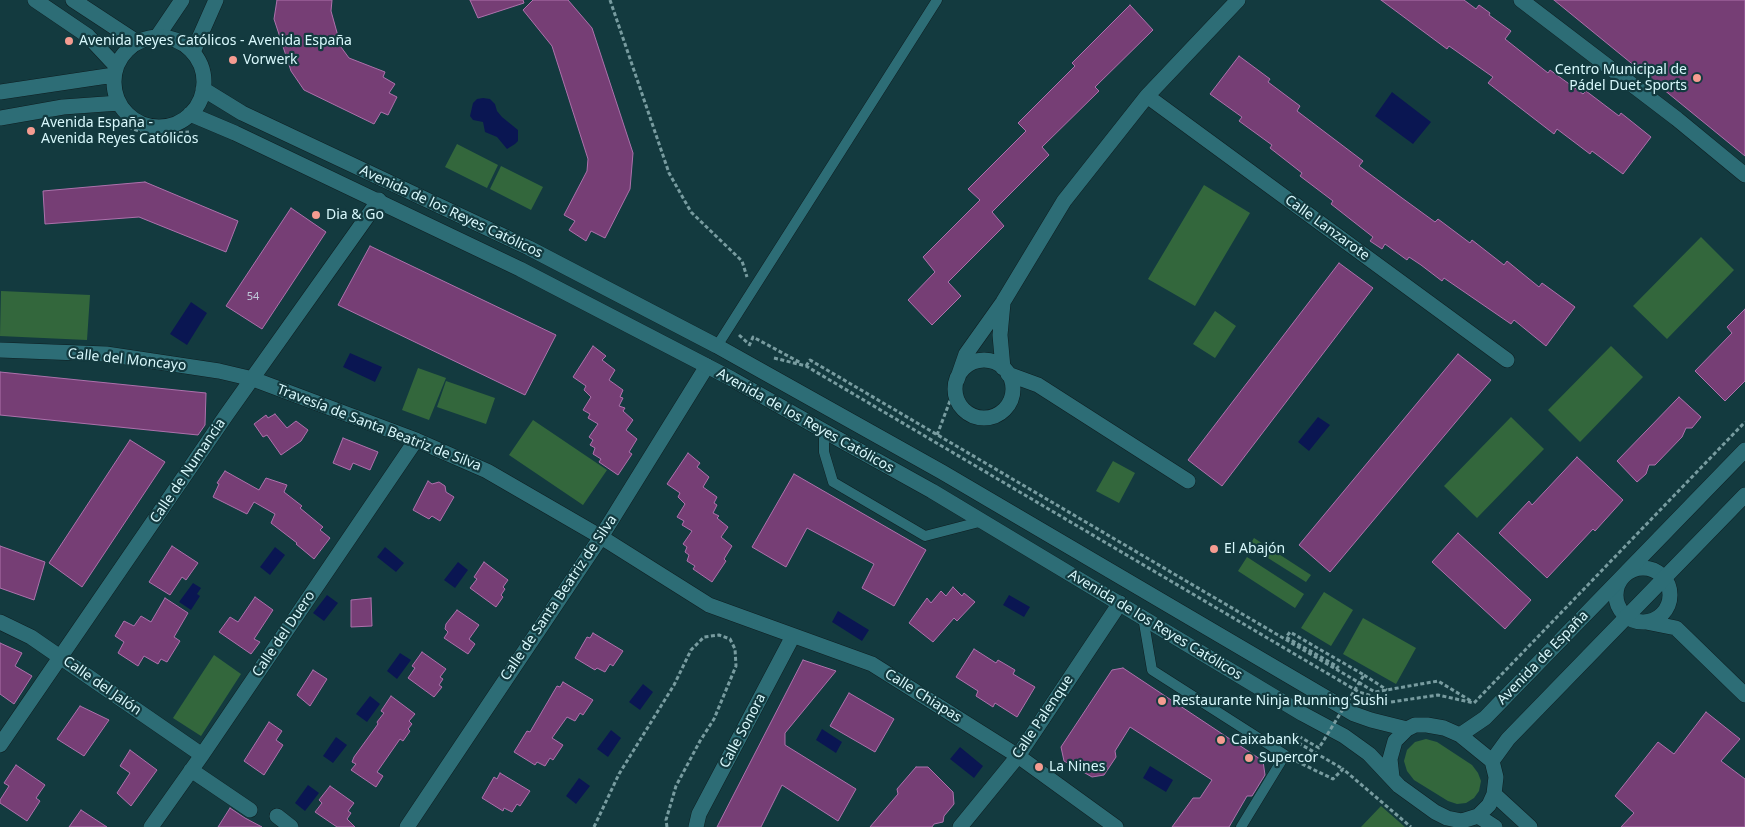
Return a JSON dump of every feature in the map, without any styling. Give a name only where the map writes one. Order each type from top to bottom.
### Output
[{"type":"street","points":[[35,0],[88,36],[115,71]]},
{"type":"street","points":[[73,0],[138,42]]},
{"type":"street","points":[[157,37],[182,0]]},
{"type":"street","points":[[193,52],[216,0]]},
{"type":"street","points":[[1003,302],[1000,335],[1006,371],[1013,387],[1012,396],[1009,404],[996,416],[979,418],[964,411],[959,404],[956,384],[966,354],[1003,302],[1064,201],[1147,96],[1238,0]]},
{"type":"street","points":[[1521,0],[1677,119],[1745,175]]},
{"type":"street","points":[[157,37],[170,38],[193,52],[200,63],[203,89],[198,102],[190,114],[176,123],[160,127],[144,124],[129,116],[119,103],[114,90],[115,71],[125,52],[138,42],[157,37]]},
{"type":"street","points":[[0,92],[115,71]]},
{"type":"street","name":"Avenida de los Reyes Católicos","points":[[203,89],[242,113],[529,248],[717,346],[942,472],[1354,714],[1406,729]]},
{"type":"street","name":"Calle Lanzarote","points":[[1147,96],[1507,360]]},
{"type":"street","points":[[0,118],[63,107],[119,103]]},
{"type":"street","name":"Avenida de los Reyes Católicos","points":[[190,114],[244,137],[520,269],[707,366],[982,522],[1295,709],[1344,736],[1369,754],[1392,777]]},
{"type":"street","name":"Calle de Numancia","points":[[0,745],[226,414],[253,379],[378,200]]},
{"type":"street","name":"Calle del Moncayo","points":[[0,350],[106,354],[219,371],[253,379]]},
{"type":"street","points":[[956,384],[966,366],[974,362],[991,361],[1006,371],[1038,385],[1188,481]]},
{"type":"street","name":"Calle de Santa Beatriz de Silva","points":[[407,827],[601,537],[707,366]]},
{"type":"street","name":"Travesía de Santa Beatriz de Silva","points":[[253,379],[416,440],[487,471],[601,537],[709,605]]},
{"type":"street","points":[[1012,396],[1038,385]]},
{"type":"street","name":"Calle del Duero","points":[[151,827],[192,770],[416,440]]},
{"type":"street","name":"Avenida de España","points":[[1460,735],[1485,718],[1745,450]]},
{"type":"street","points":[[1492,761],[1508,738],[1745,495]]},
{"type":"street","name":"Avenida de España","points":[[1626,617],[1620,611],[1616,602],[1615,592],[1623,576],[1630,570],[1648,568],[1664,578]]},
{"type":"street","points":[[1664,578],[1668,584],[1676,628]]},
{"type":"street","points":[[1646,622],[1662,615],[1670,600]]},
{"type":"street","name":"Calle Palenque","points":[[960,827],[1018,756],[1120,603]]},
{"type":"street","name":"Calle Chiapas","points":[[709,605],[872,664],[1018,756],[1116,827]]},
{"type":"street","points":[[1626,617],[1636,622],[1676,628],[1745,695]]},
{"type":"street","name":"Calle del Jalón","points":[[0,622],[31,637],[202,755]]},
{"type":"street","name":"Calle Sonora","points":[[696,827],[698,814],[793,636]]},
{"type":"street","points":[[1427,724],[1444,728],[1460,735],[1492,761],[1496,777],[1494,794],[1489,805],[1478,816],[1459,824],[1435,812],[1399,786],[1392,777],[1390,759],[1395,741],[1406,729],[1415,725],[1427,724]]},
{"type":"street","points":[[192,770],[250,810]]},
{"type":"street","points":[[1494,794],[1530,827]]},
{"type":"street","points":[[276,816],[291,827]]},
{"type":"street","points":[[1478,816],[1495,827]]},
{"type":"lane","points":[[717,346],[937,0]]},
{"type":"lane","points":[[824,431],[824,452],[833,482],[925,536],[982,522]]},
{"type":"lane","points":[[1143,617],[1152,670],[1285,755],[1241,827]]},
{"type":"path","points":[[610,0],[669,173],[691,212],[742,261],[751,291]]},
{"type":"path","points":[[742,360],[753,338],[806,366],[1359,692],[1391,702],[1438,695],[1474,703]]},
{"type":"path","points":[[806,366],[810,360],[1375,692],[1438,682],[1474,703],[1485,718]]},
{"type":"path","points":[[937,435],[956,384]]},
{"type":"path","points":[[1474,703],[1745,422]]},
{"type":"path","points":[[1336,669],[1338,667],[1286,637],[1290,632],[1387,690]]},
{"type":"path","points":[[594,827],[619,774],[674,684],[691,650],[704,637],[719,635],[730,640],[735,649],[736,666],[714,719],[676,786],[666,820],[667,827]]},
{"type":"path","points":[[1364,676],[1319,748],[1293,734],[1290,738],[1343,769],[1411,827]]},
{"type":"path","points":[[1285,755],[1333,779],[1343,769]]},
{"type":"green space","points":[[457,144],[498,165],[487,188],[445,167]]},
{"type":"green space","points":[[501,166],[543,187],[531,210],[490,189]]},
{"type":"green space","points":[[1204,185],[1250,213],[1195,306],[1148,279]]},
{"type":"green space","points":[[1701,237],[1734,270],[1667,339],[1633,306]]},
{"type":"green space","points":[[1,291],[90,295],[87,340],[0,336]]},
{"type":"green space","points":[[1215,311],[1236,326],[1215,358],[1193,344]]},
{"type":"green space","points":[[1611,346],[1643,377],[1580,442],[1548,410]]},
{"type":"green space","points":[[418,368],[446,378],[429,420],[402,410]]},
{"type":"green space","points":[[446,381],[495,398],[486,424],[437,407]]},
{"type":"green space","points":[[1511,417],[1544,449],[1477,518],[1444,486]]},
{"type":"green space","points":[[533,420],[607,470],[583,505],[509,455]]},
{"type":"green space","points":[[1113,461],[1135,473],[1119,503],[1096,491]]},
{"type":"green space","points":[[1254,538],[1311,575],[1306,582],[1249,546]]},
{"type":"green space","points":[[1247,557],[1304,594],[1295,608],[1238,571]]},
{"type":"green space","points":[[1324,592],[1353,610],[1331,646],[1301,628]]},
{"type":"green space","points":[[1363,618],[1416,648],[1396,684],[1343,654]]},
{"type":"green space","points":[[214,655],[241,674],[201,736],[173,718]]},
{"type":"green space","points":[[1426,739],[1437,742],[1472,765],[1481,781],[1479,791],[1474,798],[1466,803],[1457,804],[1448,801],[1414,780],[1407,771],[1404,761],[1407,750],[1415,742]]},
{"type":"green space","points":[[1381,806],[1405,827],[1361,827]]},
{"type":"shaded area","points":[[1392,92],[1431,122],[1413,144],[1375,116]]},
{"type":"shaded area","points":[[477,99],[490,99],[502,117],[518,130],[518,141],[507,149],[497,137],[485,132],[483,122],[473,120],[470,116],[473,103]]},
{"type":"shaded area","points":[[191,302],[207,313],[187,345],[170,334]]},
{"type":"shaded area","points":[[350,353],[382,367],[375,382],[343,367]]},
{"type":"shaded area","points":[[1318,417],[1330,425],[1309,451],[1298,442]]},
{"type":"shaded area","points":[[275,547],[285,555],[270,575],[260,567]]},
{"type":"shaded area","points":[[385,547],[404,563],[396,572],[377,557]]},
{"type":"shaded area","points":[[458,562],[468,570],[455,588],[444,580]]},
{"type":"shaded area","points":[[193,583],[201,588],[197,594],[200,596],[191,610],[179,602]]},
{"type":"shaded area","points":[[327,595],[338,603],[324,621],[313,613]]},
{"type":"shaded area","points":[[1009,595],[1030,607],[1024,617],[1003,605]]},
{"type":"shaded area","points":[[838,611],[869,630],[862,641],[832,622]]},
{"type":"shaded area","points":[[400,653],[411,660],[397,679],[387,671]]},
{"type":"shaded area","points":[[643,684],[653,692],[640,710],[629,702]]},
{"type":"shaded area","points":[[370,696],[380,704],[367,722],[356,714]]},
{"type":"shaded area","points":[[822,729],[842,742],[836,753],[816,740]]},
{"type":"shaded area","points":[[611,730],[621,738],[608,757],[597,749]]},
{"type":"shaded area","points":[[336,737],[347,745],[333,763],[323,756]]},
{"type":"shaded area","points":[[960,747],[983,766],[974,778],[950,759]]},
{"type":"shaded area","points":[[1150,766],[1173,780],[1166,792],[1143,778]]},
{"type":"shaded area","points":[[579,778],[590,786],[576,804],[566,796]]},
{"type":"shaded area","points":[[308,785],[319,793],[305,811],[295,803]]},
{"type":"building","points":[[277,0],[332,0],[331,11],[341,47],[349,58],[385,72],[383,77],[395,84],[389,93],[397,97],[388,115],[381,112],[374,124],[304,90],[291,71],[274,19]]},
{"type":"building","points":[[470,0],[523,0],[524,3],[478,18]]},
{"type":"building","points":[[533,0],[568,0],[592,28],[633,153],[630,189],[605,238],[591,231],[586,241],[569,230],[575,221],[564,215],[587,171],[588,159],[552,46],[523,10]]},
{"type":"building","points":[[1381,0],[1464,0],[1476,9],[1479,5],[1511,31],[1505,39],[1548,73],[1550,70],[1583,94],[1586,91],[1619,116],[1621,113],[1651,137],[1623,174],[1592,151],[1590,154],[1557,129],[1554,134],[1488,83],[1493,77],[1449,46],[1447,49]]},
{"type":"building","name":"Centro Municipal de Pádel Duet Sports","points":[[1554,0],[1745,0],[1745,156]]},
{"type":"building","points":[[1130,5],[1153,30],[1095,87],[1099,91],[1042,147],[1049,155],[992,212],[1004,226],[948,282],[961,296],[932,325],[908,300],[935,272],[923,257],[980,200],[968,189],[1026,131],[1018,123],[1075,66],[1072,63]]},
{"type":"building","points":[[1239,56],[1270,79],[1268,82],[1300,106],[1297,111],[1363,161],[1359,166],[1435,222],[1438,219],[1470,243],[1472,240],[1504,265],[1507,261],[1539,287],[1542,283],[1575,307],[1546,346],[1514,320],[1511,324],[1444,278],[1442,281],[1409,257],[1407,260],[1385,244],[1382,249],[1370,241],[1373,237],[1331,204],[1333,201],[1300,176],[1302,173],[1270,148],[1272,145],[1239,121],[1242,117],[1210,94]]},
{"type":"building","points":[[145,182],[238,221],[226,252],[139,217],[45,224],[43,191]]},
{"type":"building","points":[[291,208],[326,232],[262,329],[226,306]]},
{"type":"building","points":[[370,246],[556,335],[525,395],[338,305]]},
{"type":"building","points":[[1339,263],[1373,288],[1222,486],[1188,460]]},
{"type":"building","points":[[1745,309],[1745,381],[1725,401],[1695,371],[1732,333],[1727,327]]},
{"type":"building","points":[[593,346],[606,356],[602,360],[615,370],[609,380],[623,390],[620,397],[623,398],[619,406],[625,408],[623,411],[633,420],[626,430],[637,439],[629,452],[632,454],[618,475],[599,462],[601,459],[593,454],[595,448],[590,445],[593,440],[589,437],[598,424],[588,418],[590,414],[583,410],[591,397],[584,390],[586,386],[573,377]]},
{"type":"building","points":[[1458,354],[1491,380],[1330,572],[1299,545]]},
{"type":"building","points":[[0,372],[206,393],[205,425],[198,435],[0,415]]},
{"type":"building","points":[[1679,397],[1701,417],[1692,428],[1686,428],[1682,437],[1655,465],[1649,465],[1646,474],[1637,482],[1617,461]]},
{"type":"building","points":[[275,414],[287,428],[296,421],[308,430],[301,441],[281,455],[267,435],[263,437],[254,424],[266,415],[268,418]]},
{"type":"building","points":[[343,438],[378,452],[370,470],[353,463],[350,470],[333,463]]},
{"type":"building","points":[[130,440],[165,462],[82,587],[49,563]]},
{"type":"building","points":[[688,453],[700,463],[697,467],[709,477],[703,487],[717,497],[714,503],[717,505],[713,513],[719,516],[717,518],[728,527],[721,537],[732,546],[724,559],[726,561],[712,582],[693,569],[695,566],[687,561],[689,555],[685,552],[687,547],[683,544],[692,531],[682,525],[684,521],[677,517],[685,504],[678,497],[680,493],[667,484]]},
{"type":"building","points":[[1577,457],[1623,500],[1595,531],[1593,529],[1547,578],[1499,533],[1529,501],[1532,505]]},
{"type":"building","points":[[225,471],[259,490],[266,478],[287,485],[284,492],[302,506],[300,508],[323,527],[320,530],[330,538],[314,559],[271,523],[275,514],[254,502],[247,514],[213,497],[219,484],[217,483]]},
{"type":"building","points":[[794,474],[926,550],[894,606],[862,588],[874,564],[807,528],[786,567],[752,547]]},
{"type":"building","points":[[428,481],[432,484],[439,482],[445,486],[446,492],[454,497],[440,521],[432,516],[429,519],[413,510]]},
{"type":"building","points":[[1458,533],[1531,600],[1505,629],[1432,562]]},
{"type":"building","points":[[0,546],[45,562],[34,600],[0,588]]},
{"type":"building","points":[[172,546],[198,563],[186,580],[182,577],[170,595],[149,582]]},
{"type":"building","points":[[484,562],[508,580],[503,587],[505,589],[501,595],[503,597],[496,607],[470,588],[477,579],[474,577]]},
{"type":"building","points":[[953,587],[962,596],[964,593],[975,602],[957,621],[954,618],[933,642],[909,623],[927,598],[931,603],[941,591],[946,596]]},
{"type":"building","points":[[255,597],[273,610],[254,639],[260,642],[251,654],[219,632],[230,617],[238,622]]},
{"type":"building","points":[[165,598],[188,613],[174,637],[180,641],[167,662],[161,659],[158,664],[144,656],[138,666],[118,653],[124,642],[115,636],[124,621],[134,626],[141,616],[151,622]]},
{"type":"building","points":[[371,598],[372,626],[351,627],[351,600]]},
{"type":"building","points":[[457,610],[479,625],[469,639],[475,644],[468,654],[444,638],[448,632],[445,629],[446,624]]},
{"type":"building","points":[[593,633],[623,651],[613,666],[610,664],[605,672],[597,668],[595,670],[575,658],[587,637],[590,638]]},
{"type":"building","points":[[0,643],[22,653],[15,666],[32,676],[14,704],[0,694]]},
{"type":"building","points":[[974,649],[996,663],[998,660],[1015,670],[1013,674],[1035,687],[1017,717],[995,703],[993,707],[976,696],[978,691],[956,677]]},
{"type":"building","points":[[422,652],[446,669],[440,677],[443,679],[439,685],[442,687],[434,697],[408,678],[415,668],[412,666]]},
{"type":"building","points":[[803,660],[836,671],[785,733],[785,745],[856,789],[838,821],[782,785],[761,827],[717,827]]},
{"type":"building","points":[[1123,668],[1263,761],[1265,775],[1252,796],[1247,796],[1229,827],[1172,827],[1193,798],[1200,798],[1212,780],[1130,727],[1115,751],[1116,757],[1104,775],[1092,777],[1064,761],[1061,747],[1112,670]]},
{"type":"building","points":[[313,670],[327,679],[310,706],[297,695]]},
{"type":"building","points":[[563,682],[593,700],[583,715],[580,713],[575,721],[567,717],[552,738],[563,745],[553,760],[550,758],[545,766],[537,762],[535,765],[514,752],[527,731],[530,732],[557,686],[560,687]]},
{"type":"building","points":[[849,693],[894,719],[875,752],[830,726]]},
{"type":"building","points":[[391,696],[415,714],[409,721],[412,724],[408,729],[410,731],[403,741],[400,739],[377,772],[383,776],[376,787],[351,770],[356,764],[352,762],[378,724],[377,722],[384,713],[381,711]]},
{"type":"building","points":[[80,706],[109,720],[84,756],[57,739]]},
{"type":"building","points":[[1706,712],[1740,739],[1721,761],[1745,779],[1745,827],[1621,827],[1634,813],[1615,796],[1658,742],[1674,754]]},
{"type":"building","points":[[269,722],[282,731],[276,740],[283,745],[264,775],[244,761]]},
{"type":"building","points":[[130,750],[157,770],[131,806],[117,793],[130,773],[120,766]]},
{"type":"building","points":[[16,765],[45,785],[36,798],[40,801],[27,821],[0,803],[9,786],[4,783]]},
{"type":"building","points":[[916,767],[928,767],[953,792],[954,804],[944,816],[943,822],[934,824],[932,827],[870,827],[898,794],[897,789]]},
{"type":"building","points":[[500,773],[530,791],[520,806],[517,804],[512,812],[504,808],[503,811],[482,798],[494,777],[497,779]]},
{"type":"building","points":[[330,786],[354,803],[348,811],[351,813],[347,819],[355,827],[337,827],[315,812],[322,803],[319,800]]},
{"type":"building","points":[[230,808],[245,818],[262,827],[218,827]]},
{"type":"building","points":[[81,810],[107,827],[69,827]]},
{"type":"place","name":"Avenida Reyes Católicos - Avenida España","points":[[69,41]]},
{"type":"place","name":"Vorwerk","points":[[233,60]]},
{"type":"place","name":"Centro Municipal de Pádel Duet Sports","points":[[1697,78]]},
{"type":"place","name":"Avenida España - Avenida Reyes Católicos","points":[[31,131]]},
{"type":"place","name":"Dia & Go","points":[[316,215]]},
{"type":"place","name":"El Abajón","points":[[1214,549]]},
{"type":"place","name":"Restaurante Ninja Running Sushi","points":[[1162,701]]},
{"type":"place","name":"Caixabank","points":[[1221,740]]},
{"type":"place","name":"Supercor","points":[[1249,758]]},
{"type":"place","name":"La Nines","points":[[1039,767]]}]
